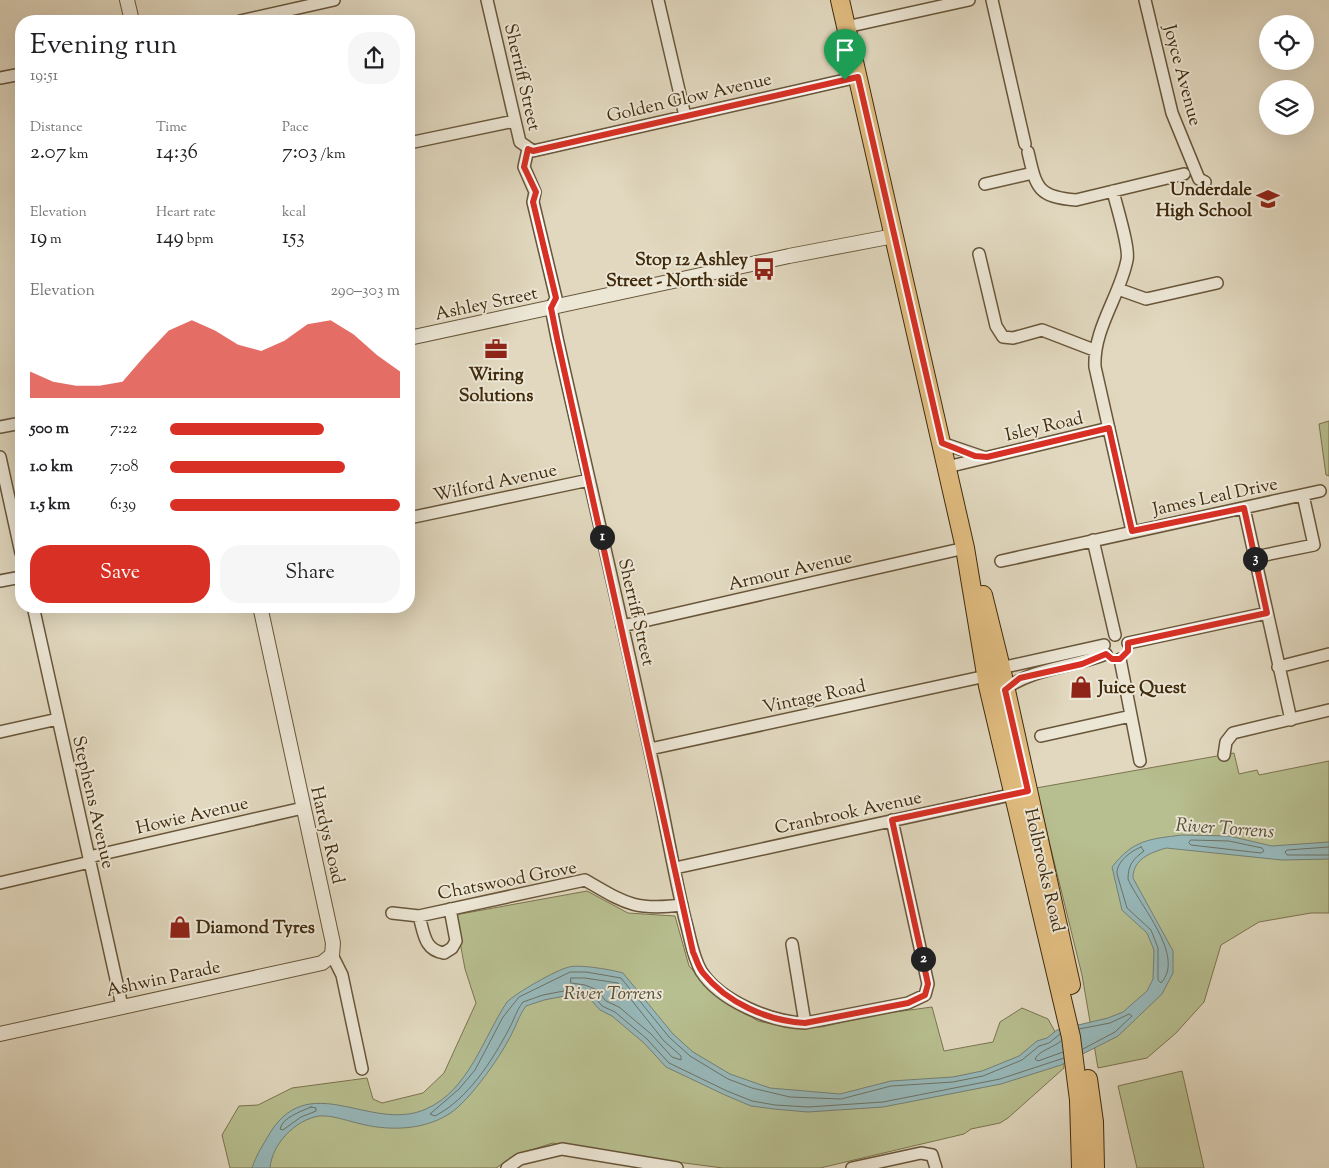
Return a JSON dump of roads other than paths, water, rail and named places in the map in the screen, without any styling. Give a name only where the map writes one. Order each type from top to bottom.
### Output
[{"type":"main road","name":"Holbrooks Road","points":[[840,0],[949,474],[991,672],[1021,792],[1065,987],[1082,1079],[1094,1122],[1095,1168]]},
{"type":"main road","name":"Holbrooks Road","points":[[991,672],[1005,690],[1021,792]]},
{"type":"main road","name":"Holbrooks Road","points":[[1081,1168],[1082,1079]]},
{"type":"street","points":[[127,0],[131,15]]},
{"type":"street","points":[[267,15],[334,0]]},
{"type":"street","name":"Sherriff Street","points":[[487,0],[514,121],[520,142],[528,149],[524,167],[536,192],[533,202],[556,298],[551,308],[650,749],[682,905],[693,952],[702,972],[718,988],[768,1017],[805,1023],[908,1003],[925,995],[928,984],[892,820]]},
{"type":"street","points":[[658,0],[685,116]]},
{"type":"street","points":[[846,27],[969,0]]},
{"type":"street","points":[[992,0],[1036,185],[1045,194],[1060,199],[1076,200],[1184,174]]},
{"type":"street","name":"Joyce Avenue","points":[[1145,0],[1172,113],[1199,179],[1205,182]]},
{"type":"street","points":[[0,78],[15,75]]},
{"type":"street","name":"Golden Glow Avenue","points":[[528,149],[533,151],[858,77]]},
{"type":"street","points":[[415,142],[514,121]]},
{"type":"street","points":[[985,184],[1033,173]]},
{"type":"street","points":[[1113,191],[1128,257],[1118,289],[1094,350],[1095,367],[1132,531]]},
{"type":"street","name":"Ashley Street","points":[[415,337],[789,256],[894,236]]},
{"type":"street","points":[[979,254],[996,326],[1003,337],[1013,338],[1042,330],[1094,350]]},
{"type":"street","points":[[1118,289],[1146,299],[1217,282]]},
{"type":"street","points":[[0,428],[15,424]]},
{"type":"street","name":"Isley Road","points":[[949,474],[956,473],[987,457],[1109,428]]},
{"type":"street","name":"Isley Road","points":[[942,443],[975,456],[987,457]]},
{"type":"street","points":[[0,457],[15,525]]},
{"type":"street","name":"Wilford Avenue","points":[[415,517],[589,480]]},
{"type":"street","name":"James Leal Drive","points":[[1001,561],[1320,491]]},
{"type":"street","points":[[1255,557],[1314,545],[1303,495]]},
{"type":"street","points":[[1244,508],[1291,720]]},
{"type":"street","points":[[1093,540],[1115,635]]},
{"type":"street","name":"Armour Avenue","points":[[622,626],[965,548]]},
{"type":"street","points":[[0,581],[15,578]]},
{"type":"street","name":"Stephens Avenue","points":[[35,613],[122,1006]]},
{"type":"street","name":"Hardys Road","points":[[261,613],[333,943],[332,955],[342,975],[362,1069]]},
{"type":"street","points":[[1128,643],[1267,613]]},
{"type":"street","points":[[1005,690],[1020,678],[1082,664],[1105,650],[1108,638],[1115,635],[1123,636],[1128,643],[1128,651],[1120,659],[1112,659],[1105,650]]},
{"type":"street","name":"Vintage Road","points":[[650,749],[991,672],[1105,650]]},
{"type":"street","points":[[1278,667],[1329,654]]},
{"type":"street","points":[[1120,659],[1140,761]]},
{"type":"street","points":[[1224,755],[1226,742],[1233,733],[1329,710]]},
{"type":"street","points":[[1041,736],[1131,716]]},
{"type":"street","points":[[0,732],[58,719]]},
{"type":"street","name":"Cranbrook Avenue","points":[[675,868],[1021,792]]},
{"type":"street","name":"Howie Avenue","points":[[0,882],[303,808]]},
{"type":"street","name":"Chatswood Grove","points":[[392,913],[419,916],[585,880],[622,902],[652,908],[682,905]]},
{"type":"street","points":[[419,916],[426,944],[435,952],[444,953],[452,948],[456,941],[450,910]]},
{"type":"street","points":[[792,944],[805,1023]]},
{"type":"street","name":"Ashwin Parade","points":[[0,1034],[322,963],[332,955]]},
{"type":"street","points":[[507,1168],[520,1159],[542,1152],[562,1149],[677,1168]]},
{"type":"street","points":[[852,1168],[921,1153],[932,1155],[936,1168]]},
{"type":"water","name":"River Torrens","points":[[1182,835],[1229,836],[1272,846],[1329,842],[1329,859],[1282,860],[1166,848],[1154,852],[1139,861],[1133,878],[1173,951],[1173,973],[1162,994],[1118,1036],[1061,1065],[1001,1084],[883,1107],[808,1112],[751,1106],[666,1067],[644,1043],[612,1016],[600,1010],[591,1000],[575,994],[544,1000],[526,1006],[503,1050],[486,1075],[457,1108],[439,1120],[416,1126],[392,1128],[368,1126],[328,1116],[310,1118],[286,1134],[275,1150],[270,1168],[252,1168],[267,1138],[283,1117],[301,1106],[320,1103],[383,1114],[405,1114],[426,1109],[441,1100],[453,1089],[474,1062],[507,1002],[546,977],[574,966],[623,973],[673,1034],[693,1052],[730,1074],[770,1088],[840,1094],[891,1081],[953,1077],[982,1071],[1019,1056],[1037,1041],[1047,1038],[1057,1030],[1108,1018],[1123,1012],[1147,991],[1153,979],[1154,950],[1147,933],[1122,910],[1112,867],[1127,851],[1142,842]]},
{"type":"place","name":"Underdale High School","points":[[1268,199]]},
{"type":"place","name":"Stop 12 Ashley Street - North side","points":[[764,269]]},
{"type":"place","name":"Wiring Solutions","points":[[496,349]]},
{"type":"place","name":"Juice Quest","points":[[1081,687]]},
{"type":"place","name":"Diamond Tyres","points":[[180,927]]}]
